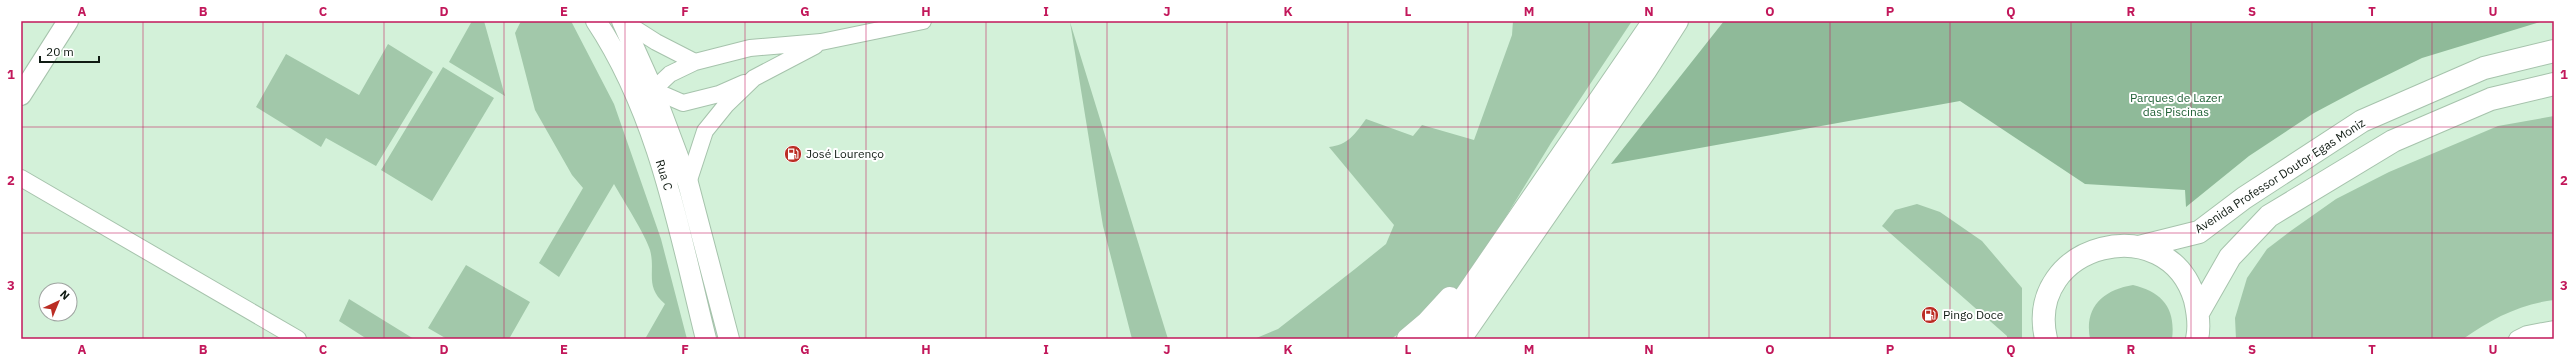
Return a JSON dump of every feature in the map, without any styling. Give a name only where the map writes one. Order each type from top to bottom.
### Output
[{"type":"main road","points":[[1436,339],[1503,239],[1654,21]]},
{"type":"main road","points":[[1460,339],[1645,71],[1677,21]]},
{"type":"main road","name":"Avenida Professor Doutor Egas Moniz","points":[[2139,247],[2199,232],[2244,198],[2362,121],[2484,68],[2554,51]]},
{"type":"main road","points":[[2198,313],[2230,257],[2269,216],[2393,141],[2491,99],[2554,84]]},
{"type":"main road","points":[[1408,339],[1427,323],[1503,239]]},
{"type":"main road","points":[[2046,339],[2044,310],[2050,290],[2061,273],[2076,259],[2094,250],[2116,245],[2139,247],[2161,256],[2179,271],[2192,291],[2198,313],[2198,338]]},
{"type":"street","points":[[21,95],[68,21]]},
{"type":"street","name":"Rua C","points":[[596,21],[646,94],[688,183],[729,339]]},
{"type":"street","points":[[623,21],[656,42],[695,62]]},
{"type":"street","name":"Rua C","points":[[623,21],[646,94],[706,339]]},
{"type":"street","points":[[646,94],[670,74],[695,62],[750,48],[821,42],[923,21]]},
{"type":"street","points":[[646,94],[683,103],[719,94],[754,78],[821,42]]},
{"type":"street","points":[[688,183],[705,131],[754,78]]},
{"type":"street","points":[[21,178],[298,339]]},
{"type":"street","points":[[2517,339],[2527,334],[2554,329]]},
{"type":"green space","points":[[472,21],[484,21],[505,96],[449,62]]},
{"type":"green space","points":[[521,21],[571,21],[614,104],[661,239],[687,339],[645,339],[665,304],[655,291],[653,285],[652,258],[650,250],[639,226],[614,184],[559,277],[539,263],[583,188],[572,175],[535,110],[515,33]]},
{"type":"green space","points":[[1513,21],[1632,21],[1551,143],[1502,223],[1453,295],[1391,339],[1254,339],[1278,329],[1386,244],[1394,225],[1329,147],[1341,144],[1350,138],[1366,119],[1413,136],[1422,125],[1474,140],[1512,35]]},
{"type":"green space","name":"Parques de Lazer das Piscinas","points":[[1724,21],[2540,22],[2422,58],[2361,88],[2314,113],[2249,156],[2186,207],[2185,190],[2085,184],[1960,101],[1611,164]]},
{"type":"green space","points":[[1070,22],[1168,339],[1132,339],[1103,226]]},
{"type":"green space","points":[[388,44],[433,72],[376,166],[326,138],[321,147],[256,107],[286,54],[359,95]]},
{"type":"green space","points":[[443,67],[494,98],[432,201],[381,170]]},
{"type":"green space","points":[[2554,116],[2554,300],[2529,305],[2506,314],[2484,325],[2463,339],[2236,339],[2235,318],[2247,278],[2267,249],[2336,199],[2389,172],[2498,126]]},
{"type":"green space","points":[[1917,204],[1940,212],[1982,241],[2022,288],[2022,339],[2007,339],[2007,336],[1882,226],[1895,210]]},
{"type":"green space","points":[[466,265],[530,302],[509,339],[447,339],[428,328]]},
{"type":"green space","points":[[2133,285],[2152,292],[2165,303],[2172,318],[2172,339],[2090,339],[2090,318],[2093,309],[2098,302],[2113,291],[2122,287]]},
{"type":"green space","points":[[349,299],[414,339],[367,339],[339,321]]},
{"type":"place","name":"José Lourenço","points":[[793,154]]},
{"type":"place","name":"Pingo Doce","points":[[1930,315]]}]
